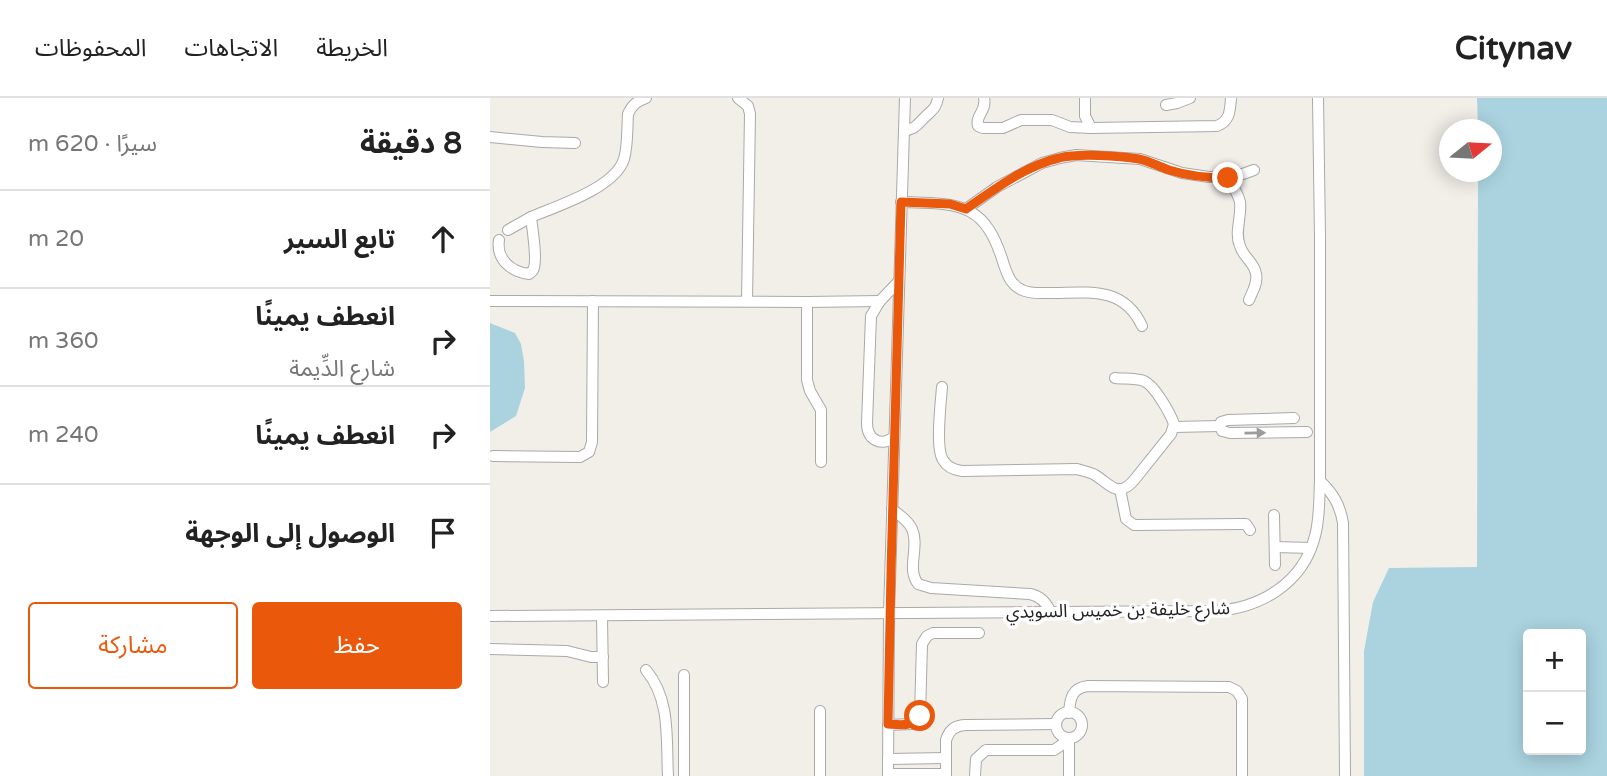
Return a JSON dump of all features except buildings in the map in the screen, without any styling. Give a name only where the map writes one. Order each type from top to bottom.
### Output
[{"type":"street","points":[[508,230],[531,216],[594,189],[614,175],[625,155],[628,114],[634,103],[656,98]]},
{"type":"street","points":[[905,98],[892,509],[888,775],[946,775],[946,740],[948,735],[961,725],[1056,724]]},
{"type":"street","points":[[904,131],[916,127],[934,111],[938,98]]},
{"type":"street","points":[[984,98],[984,110],[977,122],[981,128],[1003,128],[1029,119],[1052,120],[1070,127],[1091,128],[1217,126],[1223,124],[1229,116],[1231,98]]},
{"type":"street","points":[[1085,98],[1085,116],[1091,128]]},
{"type":"street","points":[[1166,105],[1190,98]]},
{"type":"street","name":"شارع خليفة بن خميس السويدي","points":[[490,616],[1229,611],[1273,594],[1307,558],[1318,522],[1318,98]]},
{"type":"street","points":[[741,99],[748,106],[750,114],[747,301]]},
{"type":"street","points":[[490,136],[575,143]]},
{"type":"street","points":[[966,209],[997,187],[1042,163],[1076,155],[1140,159],[1182,173],[1209,177],[1228,178],[1254,170]]},
{"type":"street","points":[[1228,178],[1240,201],[1238,243],[1256,274],[1255,286],[1248,300]]},
{"type":"street","points":[[901,202],[950,204],[966,209],[989,229],[997,242],[1008,277],[1019,289],[1034,293],[1111,295],[1130,307],[1142,326]]},
{"type":"street","points":[[499,240],[500,256],[505,263],[523,274],[531,273],[535,265],[531,216]]},
{"type":"street","points":[[894,437],[880,442],[871,438],[867,428],[870,323],[873,310],[899,281]]},
{"type":"street","points":[[490,301],[880,301]]},
{"type":"street","points":[[493,456],[580,457],[589,452],[592,442],[593,301]]},
{"type":"street","points":[[807,302],[807,380],[821,410],[821,462]]},
{"type":"street","points":[[942,387],[939,452],[950,467],[961,471],[1077,469],[1095,475],[1107,486],[1120,489],[1131,484],[1174,428],[1171,417],[1148,384],[1140,380],[1115,378]]},
{"type":"street","points":[[1220,426],[1221,422],[1228,420],[1294,418]]},
{"type":"street","points":[[1174,428],[1220,426]]},
{"type":"street","points":[[1220,426],[1222,431],[1230,433],[1307,432]]},
{"type":"street","points":[[1320,481],[1336,499],[1343,523],[1345,776]]},
{"type":"street","points":[[1120,489],[1126,519],[1134,525],[1246,524],[1250,530]]},
{"type":"street","points":[[892,509],[908,523],[914,533],[913,577],[918,584],[931,588],[1030,594],[1040,598],[1050,611]]},
{"type":"street","points":[[1275,515],[1275,565]]},
{"type":"street","points":[[1275,547],[1311,548]]},
{"type":"street","points":[[602,616],[603,682]]},
{"type":"street","points":[[888,724],[908,725],[920,716],[922,644],[927,636],[936,633],[979,633]]},
{"type":"street","points":[[490,649],[567,651],[603,657]]},
{"type":"street","points":[[646,670],[658,687],[664,705],[668,776]]},
{"type":"street","points":[[684,676],[684,776]]},
{"type":"street","points":[[1069,713],[1071,696],[1083,686],[1229,687],[1237,691],[1242,699],[1242,776]]},
{"type":"street","points":[[820,711],[820,776]]},
{"type":"street","points":[[1069,713],[1079,718],[1082,725],[1077,736],[1067,738],[1058,733],[1056,724],[1062,715],[1069,713]]},
{"type":"street","points":[[975,776],[976,759],[986,750],[1054,750],[1067,738]]},
{"type":"street","points":[[1067,738],[1069,776]]},
{"type":"street","points":[[888,759],[946,758]]},
{"type":"street","points":[[912,759],[912,775]]},
{"type":"water","points":[[1477,98],[1607,98],[1607,776],[1364,776],[1364,651],[1373,602],[1389,568],[1477,567],[1478,182],[1502,182],[1502,119],[1478,119]]},
{"type":"water","points":[[490,323],[515,333],[521,344],[525,388],[516,416],[490,432]]},
{"type":"route","points":[[920,716],[908,725],[888,724],[901,202],[950,204],[966,209],[997,187],[1042,163],[1076,155],[1140,159],[1182,173],[1228,178]]}]
